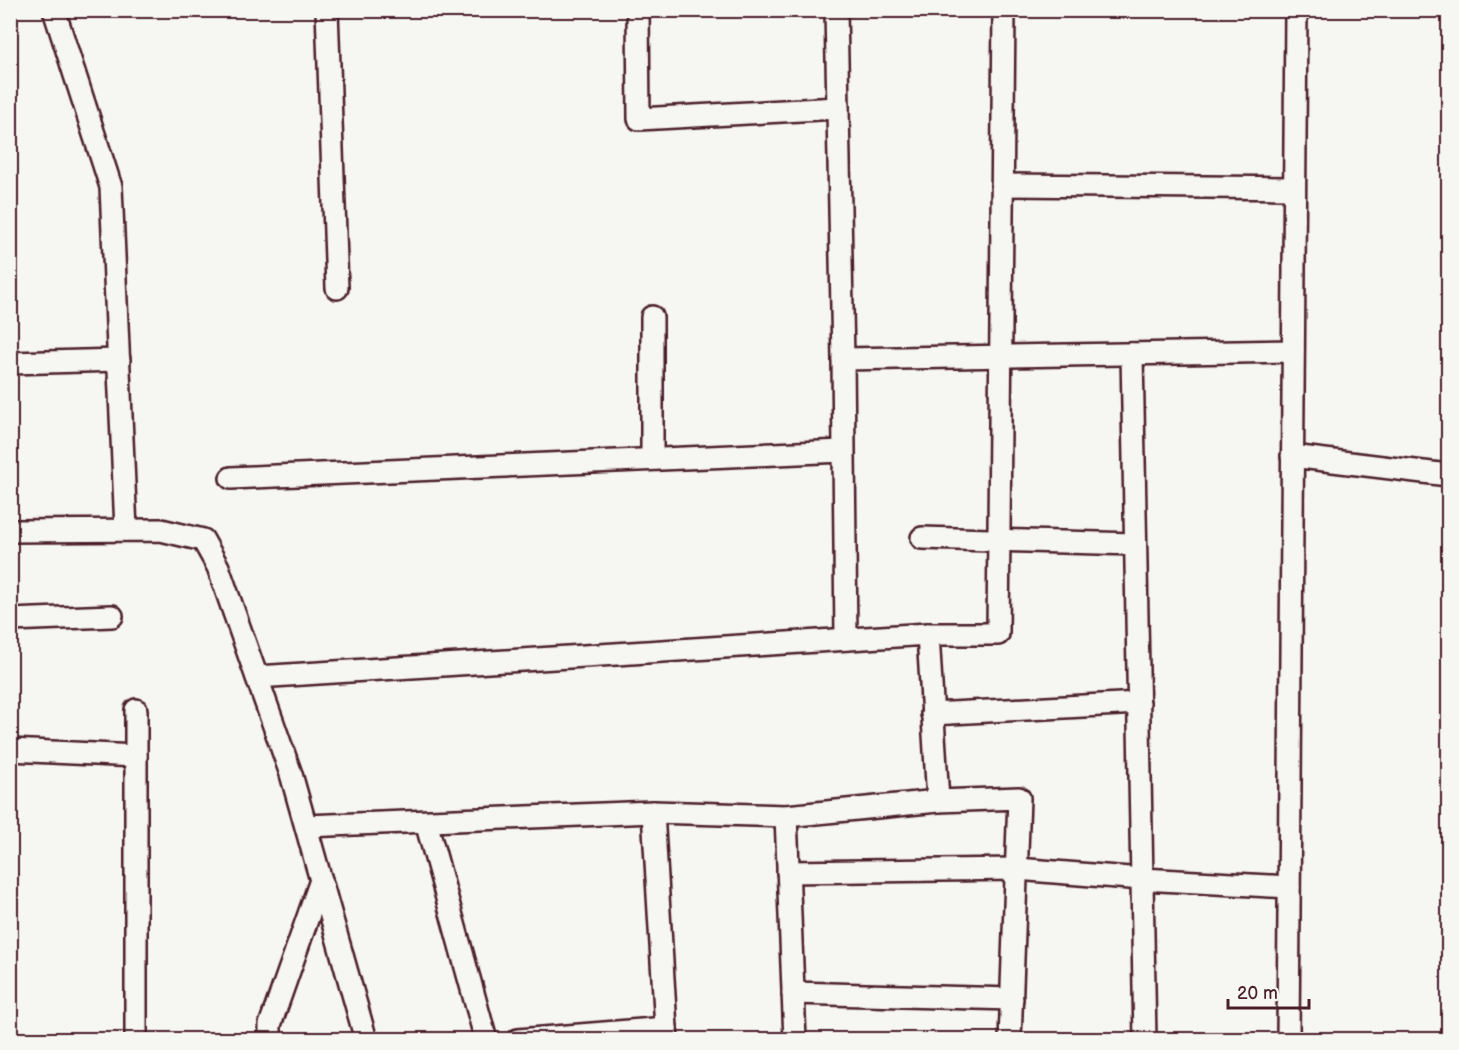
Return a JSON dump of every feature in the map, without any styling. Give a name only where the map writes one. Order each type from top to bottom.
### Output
[{"type":"street","points":[[54,10],[111,187],[126,530]]},
{"type":"street","points":[[327,10],[337,288]]},
{"type":"street","points":[[638,10],[639,119],[838,108]]},
{"type":"street","points":[[836,10],[846,639]]},
{"type":"street","points":[[257,677],[928,634],[998,634],[1004,10]]},
{"type":"street","points":[[1288,1040],[1296,10]]},
{"type":"street","points":[[1002,185],[1294,188]]},
{"type":"street","points":[[652,317],[652,459]]},
{"type":"street","points":[[843,359],[1293,351]]},
{"type":"street","points":[[1132,354],[1145,1040]]},
{"type":"street","points":[[10,363],[119,360]]},
{"type":"street","points":[[231,478],[843,451]]},
{"type":"street","points":[[1292,456],[1449,475]]},
{"type":"street","points":[[10,531],[161,530],[203,540],[218,567],[291,774],[366,1040]]},
{"type":"street","points":[[922,538],[1136,544]]},
{"type":"street","points":[[10,620],[112,616]]},
{"type":"street","points":[[928,634],[938,801]]},
{"type":"street","points":[[932,714],[1138,703]]},
{"type":"street","points":[[136,710],[136,1040]]},
{"type":"street","points":[[10,750],[136,756]]},
{"type":"street","points":[[306,826],[653,812],[786,816],[938,801],[1019,798],[1010,1040]]},
{"type":"street","points":[[518,1040],[667,1034],[653,812]]},
{"type":"street","points":[[786,816],[795,1040]]},
{"type":"street","points":[[426,822],[486,1040]]},
{"type":"street","points":[[788,872],[1017,869],[1289,888]]},
{"type":"street","points":[[270,1040],[270,1025],[321,880]]},
{"type":"street","points":[[793,993],[1012,999]]}]
